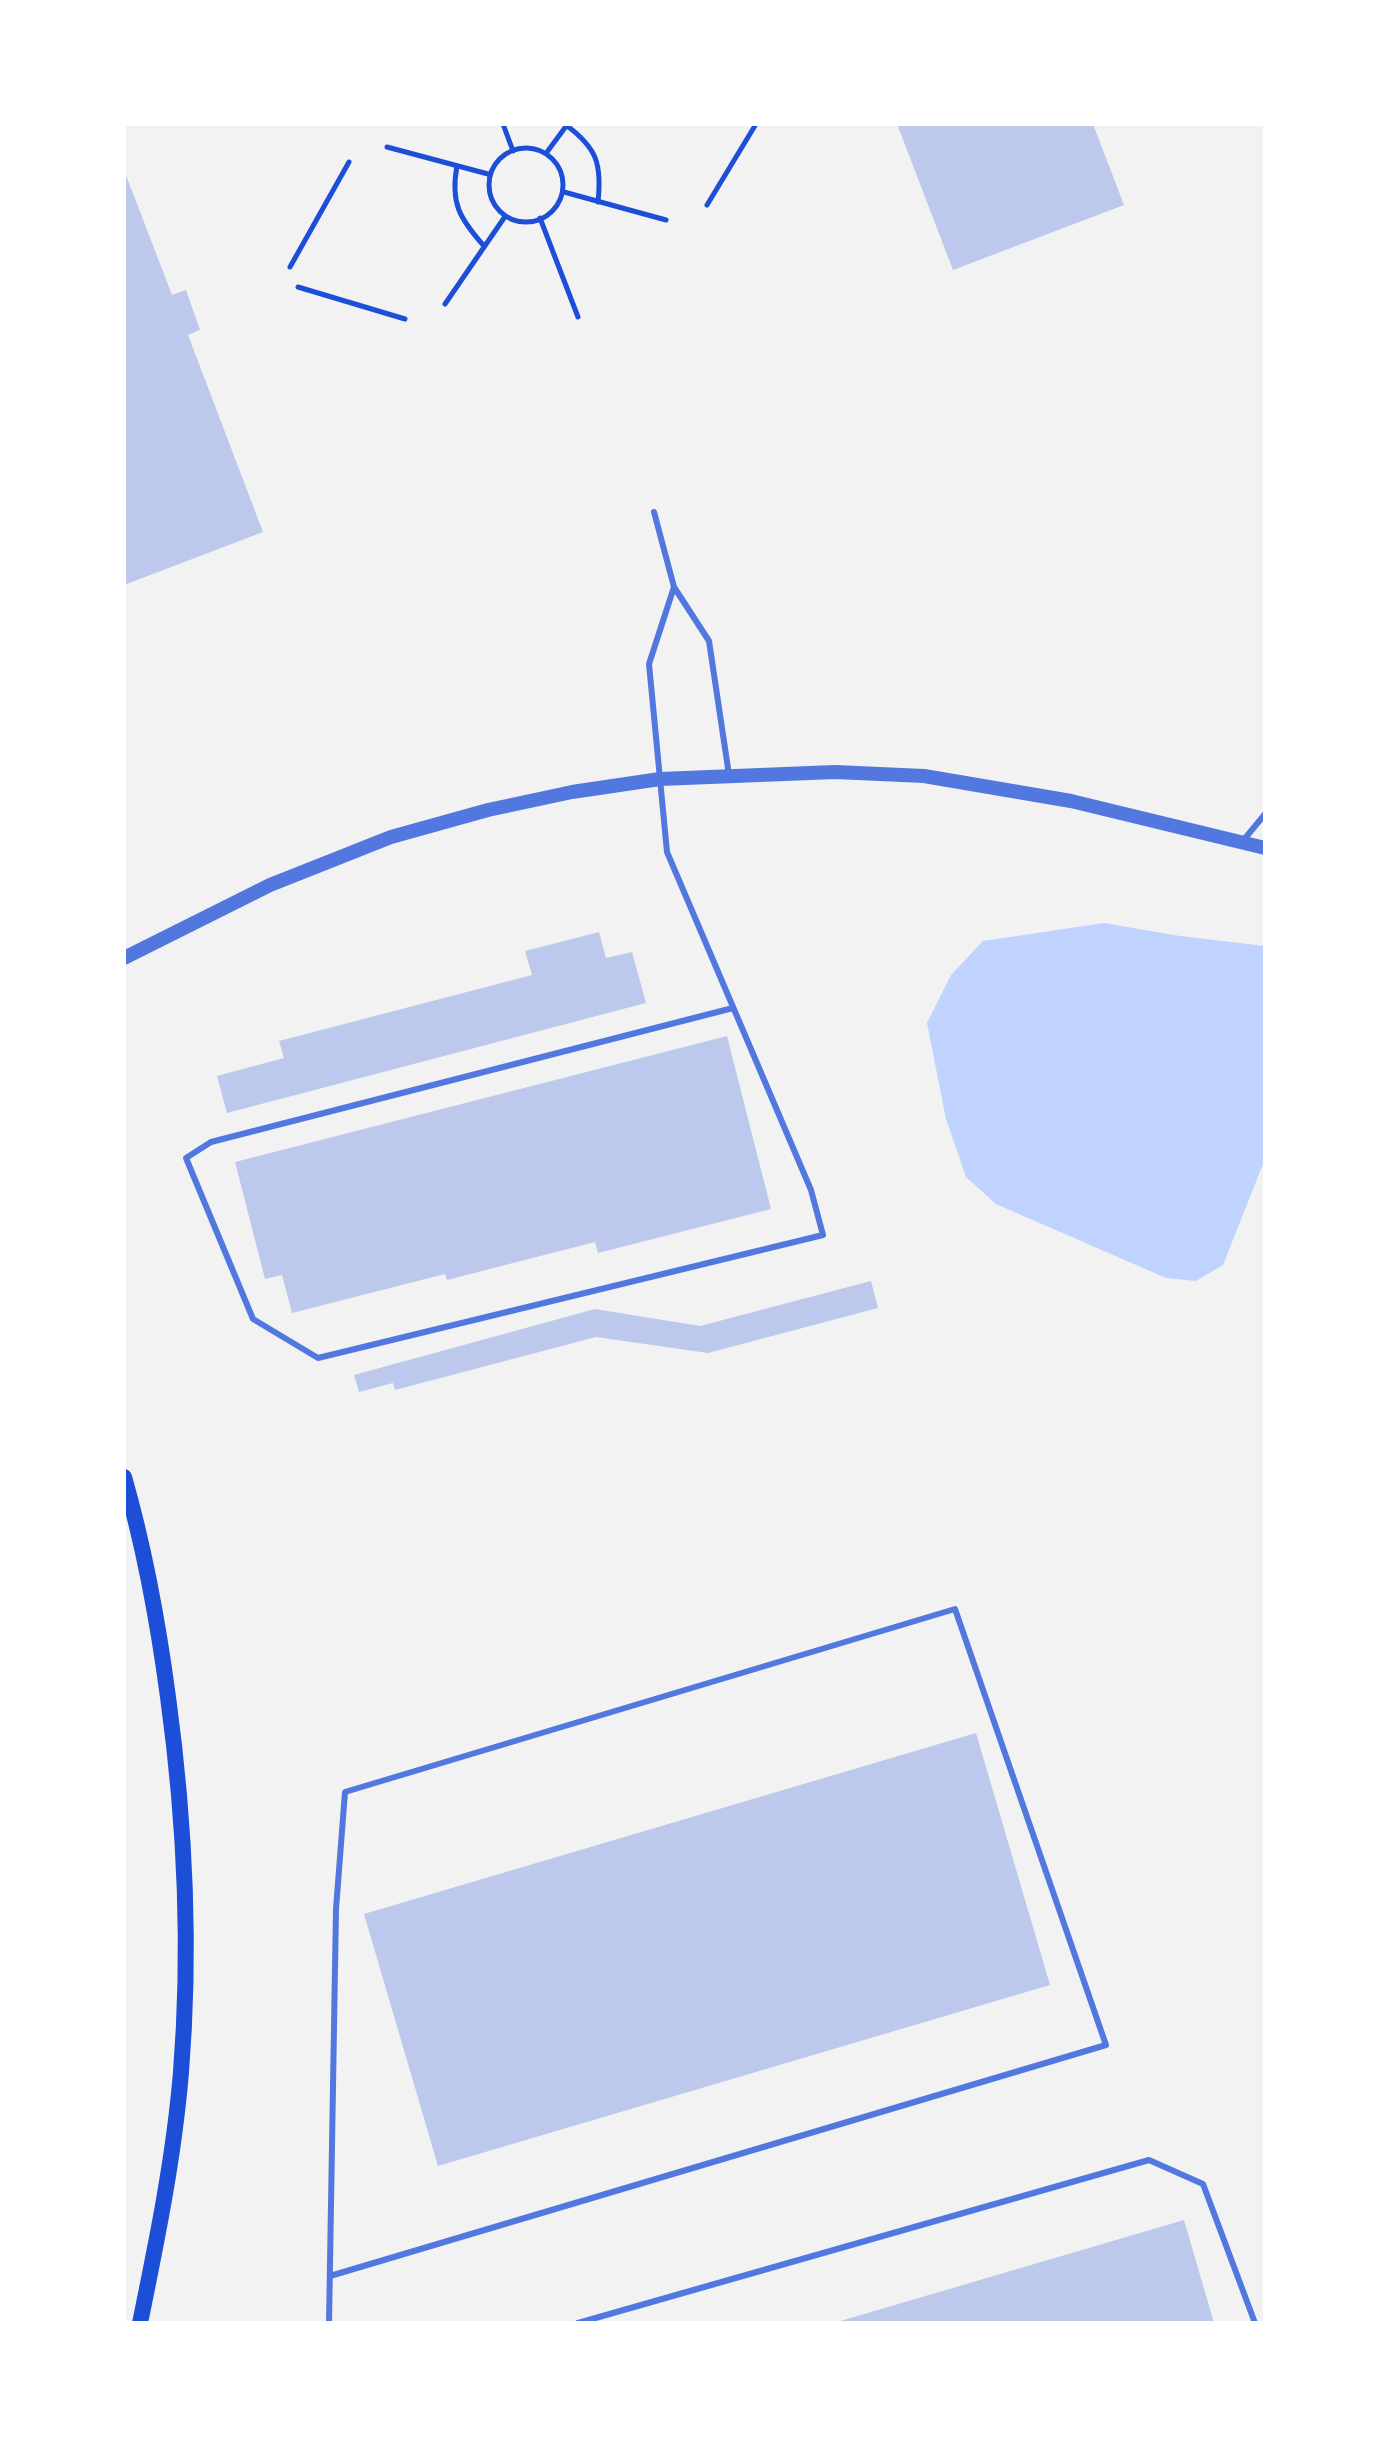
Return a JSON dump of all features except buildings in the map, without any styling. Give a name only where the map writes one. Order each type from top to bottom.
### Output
[{"type":"main road","points":[[124,1477],[142,1540],[157,1616],[185,1848],[185,2000],[181,2072],[161,2224],[140,2323]]},
{"type":"street","points":[[124,958],[270,885],[391,837],[488,810],[572,792],[660,779],[835,772],[924,776],[1071,801],[1265,848]]},
{"type":"lane","points":[[654,512],[674,587],[709,641],[729,775]]},
{"type":"lane","points":[[674,587],[649,664],[667,852],[811,1190],[823,1235],[318,1358],[253,1319],[186,1158],[211,1142],[733,1008]]},
{"type":"lane","points":[[1242,842],[1265,814]]},
{"type":"lane","points":[[329,2323],[336,1909],[345,1792],[955,1609],[1106,2045],[330,2276]]},
{"type":"lane","points":[[578,2323],[1149,2160],[1203,2184],[1255,2323]]},
{"type":"path","points":[[503,124],[513,151]]},
{"type":"path","points":[[707,205],[756,124]]},
{"type":"path","points":[[547,152],[567,125],[584,138],[596,156],[600,178],[598,202]]},
{"type":"path","points":[[387,147],[488,174]]},
{"type":"path","points":[[524,147],[547,152],[560,169],[564,192],[551,212],[540,218],[518,222],[504,218],[490,198],[488,174],[504,156],[513,151],[524,147]]},
{"type":"path","points":[[290,267],[349,162]]},
{"type":"path","points":[[457,166],[454,181],[461,217],[484,246]]},
{"type":"path","points":[[564,192],[666,220]]},
{"type":"path","points":[[445,304],[504,218]]},
{"type":"path","points":[[540,218],[578,317]]},
{"type":"path","points":[[298,287],[405,319]]},
{"type":"water","points":[[1104,923],[1265,946],[1265,1159],[1223,1265],[1196,1281],[1166,1278],[996,1204],[966,1177],[946,1119],[927,1023],[951,975],[983,941]]}]
